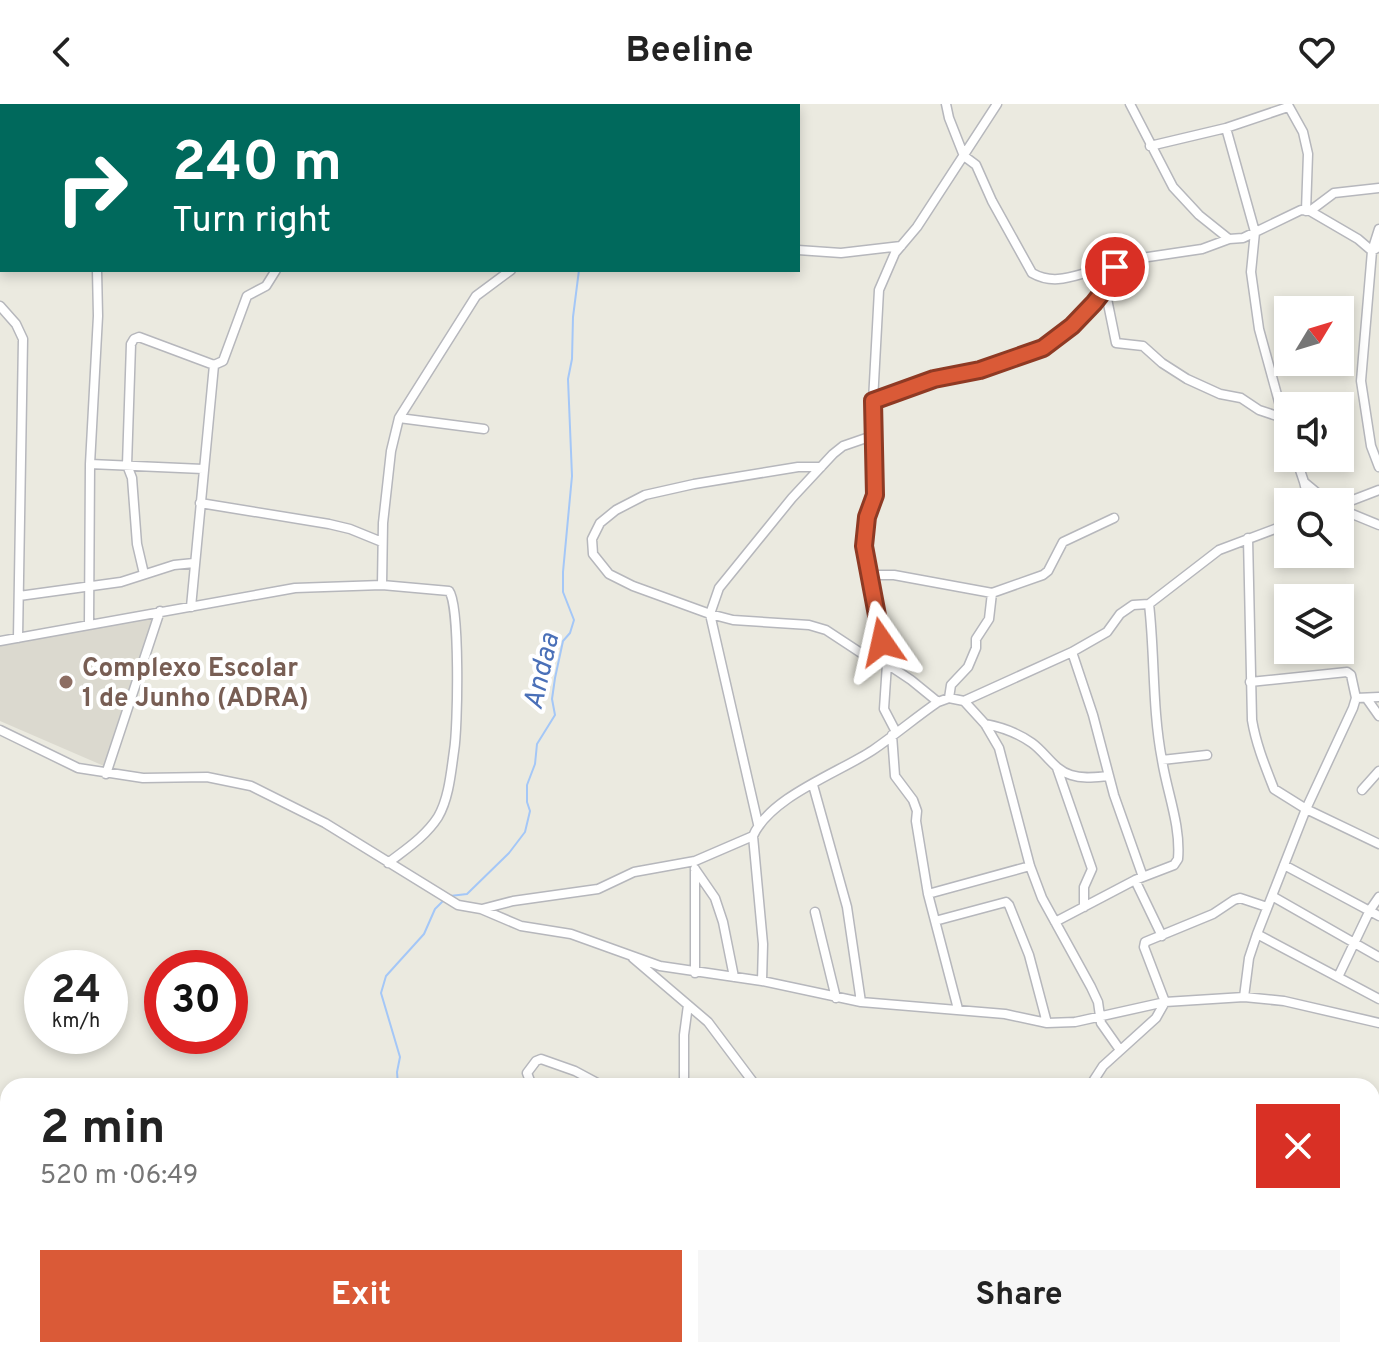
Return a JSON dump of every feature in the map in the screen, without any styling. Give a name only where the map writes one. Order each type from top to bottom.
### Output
[{"type":"street","points":[[946,104],[964,156],[976,165],[1032,273],[1042,279],[1058,281],[1098,268],[1115,267]]},
{"type":"street","points":[[958,1009],[928,894],[917,811],[913,800],[895,776],[894,734],[884,709],[887,664],[864,534],[875,495],[872,436],[879,290],[895,253],[997,104]]},
{"type":"street","points":[[1130,104],[1173,187],[1199,215],[1229,239]]},
{"type":"street","points":[[1150,146],[1226,128],[1288,105],[1300,125],[1308,154],[1308,211]]},
{"type":"street","points":[[1226,128],[1255,232],[1251,272],[1259,329],[1276,392]]},
{"type":"street","points":[[1308,211],[1334,193],[1379,188]]},
{"type":"street","points":[[873,401],[934,379],[980,370],[1043,348],[1072,326],[1105,289],[1121,261],[1202,249],[1229,239],[1243,238],[1301,210],[1375,249]]},
{"type":"street","points":[[1379,229],[1361,381],[1371,446],[1379,467]]},
{"type":"street","points":[[800,250],[841,253],[902,246]]},
{"type":"street","points":[[89,625],[90,464],[98,316],[97,272]]},
{"type":"street","points":[[144,574],[137,544],[132,478],[127,465],[131,344],[139,337],[214,365],[223,361],[247,296],[266,286],[275,272]]},
{"type":"street","points":[[382,585],[382,542],[391,451],[399,418],[476,296],[508,272]]},
{"type":"street","points":[[1105,289],[1116,343],[1143,346],[1187,379],[1220,394],[1241,398],[1259,410],[1274,415]]},
{"type":"street","points":[[0,306],[16,324],[23,339],[18,638]]},
{"type":"street","points":[[191,607],[214,365]]},
{"type":"street","points":[[399,418],[484,429]]},
{"type":"street","points":[[758,824],[730,714],[710,614],[719,588],[792,498],[843,446],[872,436]]},
{"type":"street","points":[[90,464],[203,469]]},
{"type":"street","points":[[821,467],[798,467],[645,495],[616,510],[600,523],[592,539],[593,554],[609,574],[710,614],[733,620],[826,630],[864,655],[887,664],[938,702]]},
{"type":"street","points":[[1301,472],[1306,488]]},
{"type":"street","points":[[1304,482],[1311,488]]},
{"type":"street","points":[[1354,501],[1379,490]]},
{"type":"street","points":[[200,503],[329,524],[382,542]]},
{"type":"street","points":[[1354,513],[1379,525]]},
{"type":"street","points":[[871,575],[894,575],[992,593],[1043,575],[1063,542],[1114,518]]},
{"type":"street","points":[[762,981],[763,944],[753,836],[758,824],[785,801],[874,749],[938,702],[949,698],[964,701],[1072,652],[1107,632],[1120,614],[1133,605],[1149,604],[1219,550],[1274,529]]},
{"type":"street","points":[[1248,538],[1250,682],[1256,743],[1268,767],[1274,789],[1306,809],[1379,844]]},
{"type":"street","points":[[19,596],[121,582],[174,565],[194,563]]},
{"type":"street","points":[[0,641],[295,588],[382,585],[449,591],[453,597],[456,654],[456,730],[446,798],[437,817],[420,839],[388,863]]},
{"type":"street","points":[[949,698],[951,685],[968,667],[976,648],[976,639],[989,619],[992,593]]},
{"type":"street","points":[[1055,922],[1139,878],[1174,865],[1178,859],[1172,802],[1162,760],[1155,707],[1154,643],[1149,604]]},
{"type":"street","points":[[106,774],[160,611]]},
{"type":"street","points":[[1072,652],[1139,878],[1162,936]]},
{"type":"street","points":[[1244,997],[1249,958],[1267,907],[1306,809],[1356,698],[1351,675],[1347,672],[1250,682]]},
{"type":"street","points":[[1356,698],[1379,697]]},
{"type":"street","points":[[1367,699],[1379,716]]},
{"type":"street","points":[[964,701],[985,724],[999,748],[1030,866],[1042,898],[1091,987],[1103,1027],[1120,1050]]},
{"type":"street","points":[[985,724],[1032,743],[1068,775],[1081,778],[1109,776]]},
{"type":"street","points":[[0,730],[78,768],[143,778],[207,777],[251,786],[325,823],[458,905],[481,909],[521,926],[571,934],[660,966],[762,981],[861,1002],[1005,1014],[1047,1023],[1075,1022],[1165,1002],[1244,997],[1284,1001],[1379,1023]]},
{"type":"street","points":[[1162,760],[1207,755]]},
{"type":"street","points":[[1057,768],[1092,869],[1084,887],[1084,907]]},
{"type":"street","points":[[1362,790],[1379,771]]},
{"type":"street","points":[[813,785],[847,907],[861,1002]]},
{"type":"street","points":[[481,909],[513,901],[598,889],[634,872],[695,865],[753,836]]},
{"type":"street","points":[[695,865],[695,973]]},
{"type":"street","points":[[695,865],[715,898],[734,977]]},
{"type":"street","points":[[1284,865],[1379,916]]},
{"type":"street","points":[[928,894],[1030,866]]},
{"type":"street","points":[[1272,896],[1379,957]]},
{"type":"street","points":[[1338,977],[1379,897]]},
{"type":"street","points":[[1165,1002],[1143,945],[1213,914],[1240,898],[1267,907]]},
{"type":"street","points":[[935,921],[1006,902],[1029,955],[1047,1023]]},
{"type":"street","points":[[815,912],[836,998]]},
{"type":"street","points":[[1257,934],[1379,999]]},
{"type":"street","points":[[626,952],[708,1022],[750,1078]]},
{"type":"street","points":[[1095,1078],[1103,1066],[1156,1018],[1165,1002]]},
{"type":"street","points":[[684,1078],[688,1005]]},
{"type":"street","points":[[529,1078],[527,1073],[541,1059],[588,1078]]},
{"type":"shaded area","name":"Complexo Escolar 1 de Junho (ADRA)","points":[[156,617],[104,766],[0,721],[0,643]]},
{"type":"waterway","name":"Andaa","points":[[450,896],[467,894],[509,853],[525,832],[530,811],[527,785],[535,764],[537,744],[555,715],[552,699],[555,678],[563,641],[570,633],[574,620],[563,592],[563,572],[572,476],[568,379],[579,272]]},
{"type":"waterway","name":"Andaa","points":[[397,1078],[400,1057],[381,993],[386,976],[424,934],[435,909],[443,901]]},
{"type":"place","name":"Complexo Escolar 1 de Junho (ADRA)","points":[[66,682]]},
{"type":"route","points":[[882,642],[864,546],[867,517],[875,495],[873,401],[934,379],[980,370],[1043,348],[1072,326],[1094,303],[1105,289],[1115,267]]}]
